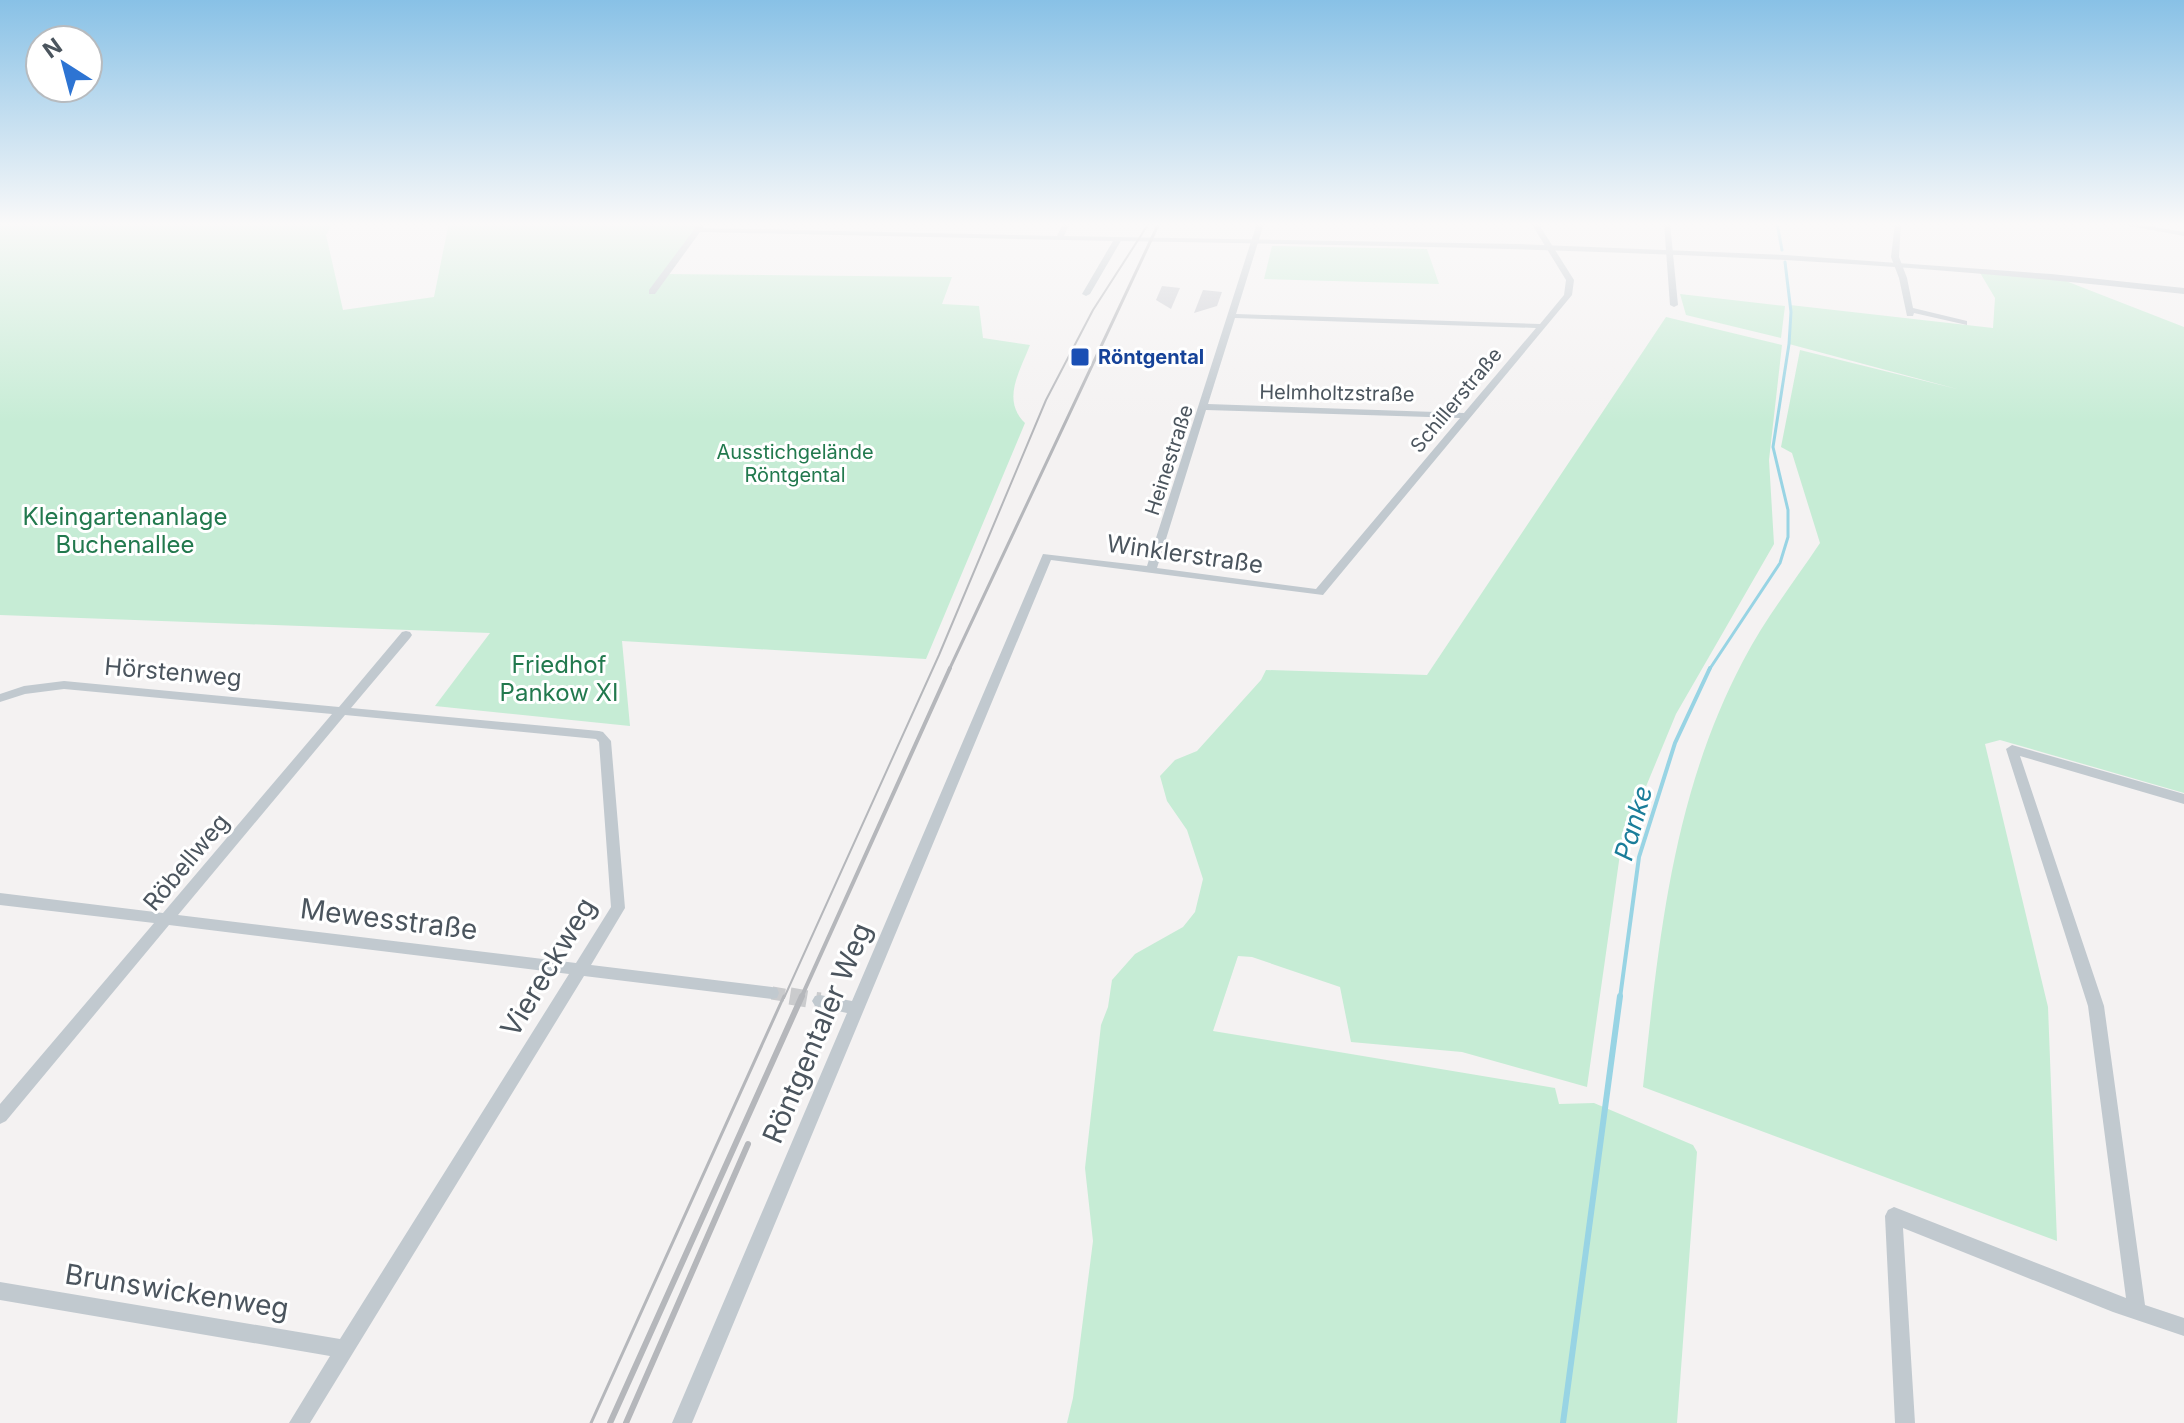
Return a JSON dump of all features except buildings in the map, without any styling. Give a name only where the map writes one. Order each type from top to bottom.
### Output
[{"type":"street","points":[[1086,294],[1089,289]]},
{"type":"street","name":"Heinestraße","points":[[1151,569],[1205,407],[1240,289]]},
{"type":"street","name":"Schillerstraße","points":[[1319,593],[1570,289]]},
{"type":"street","points":[[1673,289],[1674,305]]},
{"type":"street","points":[[1904,289],[1910,312],[1964,323]]},
{"type":"street","points":[[1232,316],[1542,326]]},
{"type":"street","name":"Helmholtzstraße","points":[[1205,407],[1467,416]]},
{"type":"street","name":"Winklerstraße","points":[[1047,556],[1319,593]]},
{"type":"street","name":"Röntgentaler Weg","points":[[682,1423],[1047,556]]},
{"type":"street","name":"Röbellweg","points":[[0,1116],[406,635]]},
{"type":"street","name":"Hörstenweg","points":[[0,698],[24,690],[64,685],[343,709]]},
{"type":"street","name":"Viereckweg","points":[[299,1423],[618,908],[603,737],[343,709]]},
{"type":"street","points":[[2136,1308],[2096,1006],[2012,749],[2184,799]]},
{"type":"street","name":"Mewesstraße","points":[[0,899],[168,917],[772,993]]},
{"type":"street","points":[[820,1001],[856,1008]]},
{"type":"street","points":[[1905,1423],[1894,1216],[2113,1303],[2136,1308],[2184,1327]]},
{"type":"street","name":"Brunswickenweg","points":[[0,1291],[345,1349]]},
{"type":"green space","name":"Ausstichgelände Röntgental","points":[[0,289],[338,289],[343,310],[434,297],[436,289],[947,289],[942,304],[979,306],[983,338],[1030,345],[1013,395],[1014,405],[1025,423],[926,659],[622,641],[630,726],[435,706],[490,633],[0,615]]},
{"type":"green space","points":[[1990,289],[2087,289],[2184,327],[2184,793],[2000,740],[1985,744],[2048,1007],[2057,1241],[1643,1087],[1655,977],[1672,869],[1700,764],[1719,712],[1751,646],[1820,543],[1792,453],[1781,447],[1800,350],[1957,389],[1789,344],[1790,305],[1993,328],[1995,298]]},
{"type":"green space","points":[[1680,294],[1785,306],[1781,338],[1686,315]]},
{"type":"green space","points":[[1666,317],[1782,345],[1769,460],[1774,544],[1676,714],[1621,847],[1587,1087],[1462,1052],[1351,1042],[1340,987],[1252,957],[1238,956],[1213,1031],[1555,1088],[1559,1104],[1594,1103],[1693,1145],[1697,1152],[1677,1423],[1067,1423],[1073,1398],[1093,1241],[1085,1168],[1101,1025],[1108,1007],[1112,980],[1135,954],[1183,927],[1195,912],[1203,879],[1187,830],[1167,801],[1160,776],[1175,760],[1197,751],[1261,680],[1266,670],[1427,675]]},
{"type":"waterway","name":"Panke","points":[[1709,670],[1780,563],[1788,537],[1788,510],[1773,447],[1789,344],[1791,312],[1788,289]]},
{"type":"waterway","name":"Panke","points":[[1620,998],[1639,857],[1675,743],[1709,670]]},
{"type":"waterway","name":"Panke","points":[[1563,1423],[1620,996]]},
{"type":"tunnel","points":[[772,993],[820,1001]]},
{"type":"tram line","points":[[784,998],[939,655],[1046,400],[1106,289]]},
{"type":"tram line","points":[[591,1423],[784,996]]},
{"type":"railway","points":[[949,670],[1128,289]]},
{"type":"railway","points":[[801,998],[950,668]]},
{"type":"railway","points":[[610,1423],[802,996]]},
{"type":"railway","points":[[626,1423],[748,1144]]},
{"type":"place","name":"Röntgental","points":[[1080,357]]},
{"type":"park label","name":"Kleingartenanlage Buchenallee","points":[[125,530]]},
{"type":"park label","name":"Friedhof Pankow XI","points":[[559,678]]}]
